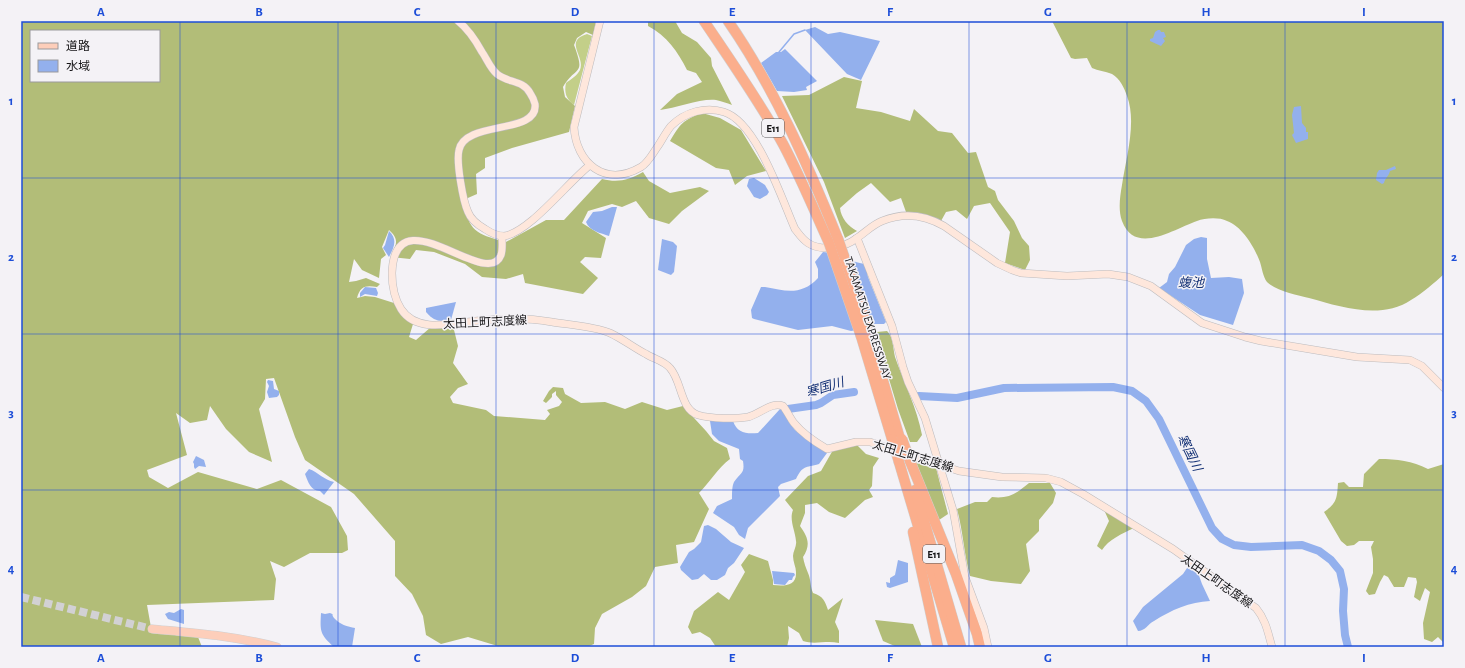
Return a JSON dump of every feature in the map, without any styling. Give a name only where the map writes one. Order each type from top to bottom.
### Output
[{"type":"highway","name":"TAKAMATSU EXPRESSWAY","points":[[704,21],[762,109],[783,145],[853,282],[865,334],[961,647]]},
{"type":"highway","name":"TAKAMATSU EXPRESSWAY","points":[[728,21],[747,50],[778,104],[804,158],[833,241]]},
{"type":"highway","name":"TAKAMATSU EXPRESSWAY","points":[[865,334],[893,414],[898,439]]},
{"type":"highway","name":"TAKAMATSU EXPRESSWAY","points":[[905,461],[954,647]]},
{"type":"highway","points":[[905,461],[900,480],[938,647]]},
{"type":"highway","points":[[905,461],[956,574],[977,634],[980,647]]},
{"type":"main road","points":[[152,629],[232,638],[277,647]]},
{"type":"street","points":[[458,21],[465,27],[493,70],[505,79],[523,84],[527,88],[535,104],[535,109],[529,118],[511,125],[477,133],[464,140],[460,145],[458,151],[465,202],[470,216],[479,226],[488,232],[502,236],[512,234],[526,225],[590,166]]},
{"type":"street","points":[[600,21],[574,127],[574,136],[579,150],[586,163],[597,171],[606,174],[625,174],[634,171],[642,166],[652,155],[672,126],[683,117],[692,112],[701,110],[725,112],[744,126],[761,151],[795,230],[800,237],[808,243],[818,247],[839,246],[850,243],[874,225],[886,219],[904,216],[922,217],[936,221],[997,263],[1020,273],[1080,276],[1108,274],[1128,277],[1151,286],[1202,323],[1261,341],[1357,356],[1410,360],[1422,366],[1444,388]]},
{"type":"street","name":"太田上町志度線","points":[[502,236],[502,254],[500,258],[486,264],[424,242],[411,241],[400,245],[392,264],[392,275],[395,297],[402,312],[414,321],[427,325],[487,320],[532,319],[605,332],[666,364],[677,380],[687,407],[691,412],[697,415],[712,417],[748,417],[776,404],[783,406],[793,423],[816,443],[827,449],[856,442],[870,442],[959,471],[1002,477],[1054,479],[1083,494],[1173,549],[1256,608],[1262,615],[1272,647]]},
{"type":"street","points":[[857,238],[892,326],[903,368],[925,418],[953,510],[965,576],[984,628],[988,647]]},
{"type":"green space","points":[[21,21],[596,21],[593,35],[586,32],[577,38],[574,45],[578,55],[579,67],[563,87],[565,97],[575,106],[569,132],[512,148],[485,158],[485,168],[476,174],[477,194],[461,201],[471,225],[480,233],[506,242],[546,220],[564,220],[602,179],[613,181],[623,180],[643,172],[649,181],[670,193],[700,187],[709,191],[682,211],[669,224],[649,218],[636,201],[622,207],[612,204],[588,211],[582,223],[606,238],[601,258],[585,257],[580,262],[598,278],[583,294],[525,283],[523,274],[506,279],[482,277],[465,264],[434,252],[416,250],[410,259],[391,257],[396,240],[389,230],[382,247],[386,255],[381,259],[379,278],[362,270],[354,259],[349,282],[366,278],[380,284],[377,287],[364,287],[358,294],[357,298],[365,296],[375,297],[394,303],[405,317],[413,324],[409,337],[416,340],[431,327],[453,326],[458,346],[453,363],[468,384],[458,388],[450,397],[453,403],[486,410],[494,416],[545,420],[550,414],[547,410],[559,406],[562,402],[556,395],[556,391],[546,403],[543,401],[553,387],[563,388],[565,394],[581,403],[605,402],[625,409],[642,402],[667,410],[683,406],[714,441],[727,448],[730,459],[699,493],[709,509],[694,542],[676,545],[678,563],[655,567],[646,586],[632,597],[602,614],[595,628],[594,644],[587,647],[501,647],[468,637],[441,644],[426,635],[423,616],[412,594],[395,576],[395,541],[354,494],[305,460],[295,437],[274,378],[266,379],[265,399],[259,409],[272,462],[249,452],[226,429],[210,406],[207,420],[190,423],[176,413],[187,455],[147,470],[149,477],[168,488],[198,472],[257,489],[281,480],[331,507],[347,536],[348,550],[342,553],[310,553],[284,567],[270,561],[276,579],[274,600],[147,605],[152,633],[198,637],[202,647],[21,647]]},
{"type":"green space","points":[[648,21],[675,21],[682,33],[697,42],[711,58],[712,66],[732,105],[718,100],[710,100],[660,110],[677,94],[702,82],[696,73],[687,70],[671,45],[655,30],[648,26]]},
{"type":"green space","points":[[1052,21],[1444,21],[1444,274],[1420,294],[1399,306],[1374,311],[1361,310],[1334,305],[1293,294],[1271,285],[1267,282],[1258,256],[1243,232],[1233,224],[1224,220],[1216,218],[1204,219],[1156,237],[1136,237],[1128,231],[1122,221],[1120,212],[1121,194],[1131,128],[1130,106],[1126,93],[1115,76],[1092,68],[1087,58],[1071,58]]},
{"type":"green space","points":[[587,34],[592,36],[574,105],[566,95],[566,83],[576,76],[580,70],[581,65],[576,45],[580,37]]},
{"type":"green space","points":[[844,77],[862,81],[856,108],[881,112],[910,121],[914,109],[938,131],[952,133],[968,153],[976,152],[988,187],[995,191],[998,200],[1014,221],[1022,238],[1029,246],[1030,260],[1025,270],[1005,263],[1010,232],[990,203],[974,206],[967,219],[956,210],[946,212],[941,221],[920,213],[906,212],[901,198],[890,202],[871,183],[840,208],[846,221],[857,231],[845,238],[824,182],[782,96],[809,95]]},
{"type":"green space","points":[[702,113],[720,118],[741,130],[766,171],[747,176],[735,185],[729,170],[716,168],[670,141],[686,120]]},
{"type":"green space","points":[[887,331],[892,339],[895,357],[914,405],[920,425],[922,435],[917,442],[910,442],[898,409],[877,339],[877,332]]},
{"type":"green space","points":[[857,445],[866,454],[879,458],[873,467],[872,486],[869,490],[873,497],[865,500],[845,518],[829,512],[817,503],[805,505],[805,513],[800,526],[808,541],[807,549],[803,557],[813,593],[823,599],[828,610],[843,598],[835,622],[839,631],[839,643],[812,643],[803,641],[799,633],[788,626],[789,638],[787,647],[716,647],[710,638],[700,632],[692,634],[688,627],[694,611],[718,592],[729,600],[745,572],[741,565],[749,554],[768,561],[773,585],[781,586],[792,583],[796,577],[796,568],[793,556],[796,543],[792,521],[793,510],[785,500],[808,476],[821,471],[833,450]]},
{"type":"green space","points":[[1379,459],[1404,461],[1428,469],[1444,464],[1444,643],[1438,637],[1432,642],[1424,639],[1423,623],[1430,592],[1425,588],[1420,601],[1414,597],[1417,582],[1416,578],[1408,577],[1404,587],[1394,587],[1388,577],[1384,575],[1375,594],[1369,595],[1366,591],[1373,573],[1371,547],[1374,541],[1359,541],[1354,545],[1347,546],[1341,541],[1324,512],[1332,506],[1336,500],[1338,483],[1344,482],[1349,487],[1363,487],[1364,474]]},
{"type":"green space","points":[[915,460],[936,468],[948,514],[939,520]]},
{"type":"green space","points":[[1029,483],[1050,483],[1056,493],[1053,503],[1039,520],[1039,531],[1026,544],[1030,571],[1021,584],[991,581],[970,576],[957,509],[975,502],[987,502],[992,497],[1008,496],[1017,492]]},
{"type":"green space","points":[[1106,511],[1134,528],[1112,540],[1102,550],[1097,546],[1109,521],[1105,512]]},
{"type":"green space","points":[[875,620],[913,624],[922,647],[897,647],[883,641]]},
{"type":"water","points":[[815,27],[828,34],[840,32],[880,41],[861,80],[847,74],[805,30]]},
{"type":"water","points":[[1158,30],[1164,32],[1166,37],[1163,38],[1165,41],[1161,46],[1150,41],[1155,32]]},
{"type":"water","points":[[785,49],[817,81],[806,87],[807,90],[794,92],[777,91],[761,63],[776,52],[781,52]]},
{"type":"water","points":[[1301,106],[1302,123],[1306,128],[1306,132],[1308,132],[1308,139],[1296,143],[1292,135],[1294,133],[1292,115],[1294,107]]},
{"type":"water","points":[[1395,166],[1396,169],[1390,171],[1384,183],[1382,184],[1376,180],[1379,170],[1386,170]]},
{"type":"water","points":[[754,178],[765,185],[769,192],[760,199],[754,197],[747,186],[749,179]]},
{"type":"water","points":[[612,207],[617,207],[609,236],[590,228],[586,222],[593,212],[602,211]]},
{"type":"water","points":[[389,231],[394,237],[394,247],[389,257],[383,248]]},
{"type":"water","name":"蝮池","points":[[1201,237],[1207,238],[1207,259],[1211,278],[1229,277],[1242,279],[1244,293],[1233,325],[1200,315],[1159,288],[1167,282],[1169,274],[1175,267],[1186,245],[1194,239]]},
{"type":"water","points":[[662,239],[673,242],[677,246],[674,272],[671,275],[658,270]]},
{"type":"water","points":[[823,252],[865,264],[868,277],[886,322],[884,324],[871,324],[851,331],[832,326],[798,330],[752,318],[751,310],[761,287],[787,291],[806,288],[818,278],[818,269],[815,262]]},
{"type":"water","points":[[365,287],[376,288],[378,293],[377,296],[365,294],[360,297],[360,293]]},
{"type":"water","points":[[456,302],[451,320],[437,320],[426,312],[426,308]]},
{"type":"water","points":[[268,380],[273,381],[274,389],[279,391],[279,395],[277,397],[269,398],[267,392],[269,386],[267,382]]},
{"type":"water","points":[[780,409],[789,416],[788,421],[795,430],[827,453],[819,464],[803,469],[796,479],[781,484],[778,487],[780,496],[748,528],[745,539],[739,535],[734,527],[713,513],[717,506],[732,499],[733,484],[742,473],[743,461],[740,459],[739,449],[719,441],[712,434],[710,421],[733,421],[737,428],[742,432],[758,433]]},
{"type":"water","points":[[196,456],[204,460],[206,467],[199,466],[195,469],[193,462]]},
{"type":"water","points":[[309,469],[327,480],[334,482],[324,495],[320,491],[312,488],[309,483],[305,474]]},
{"type":"water","points":[[708,525],[716,529],[731,542],[744,548],[734,563],[728,568],[725,575],[717,580],[711,580],[704,574],[698,579],[692,580],[681,570],[680,567],[689,552],[701,542],[704,526]]},
{"type":"water","points":[[898,560],[908,563],[908,582],[890,588],[887,587],[886,582],[890,583],[890,578],[895,575]]},
{"type":"water","points":[[1189,565],[1197,570],[1210,601],[1195,603],[1174,610],[1152,622],[1143,630],[1138,631],[1133,621],[1143,607],[1183,574]]},
{"type":"water","points":[[772,571],[794,573],[795,575],[792,580],[789,580],[785,585],[774,584]]},
{"type":"water","points":[[181,609],[184,610],[184,624],[168,619],[165,614],[169,612],[174,613]]},
{"type":"water","points":[[321,613],[333,614],[334,618],[341,624],[355,628],[352,647],[334,647],[323,636],[321,629]]},
{"type":"waterway","points":[[779,52],[794,34],[805,30]]},
{"type":"waterway","name":"寒国川","points":[[919,396],[957,398],[1004,388],[1113,387],[1132,391],[1146,401],[1159,419],[1212,528],[1222,539],[1234,545],[1251,547],[1302,545],[1319,551],[1331,560],[1340,571],[1344,589],[1343,611],[1345,635],[1348,647]]},
{"type":"waterway","name":"寒国川","points":[[782,414],[788,409],[816,405],[833,395],[854,392]]},
{"type":"tunnel","points":[[21,597],[152,629]]}]
